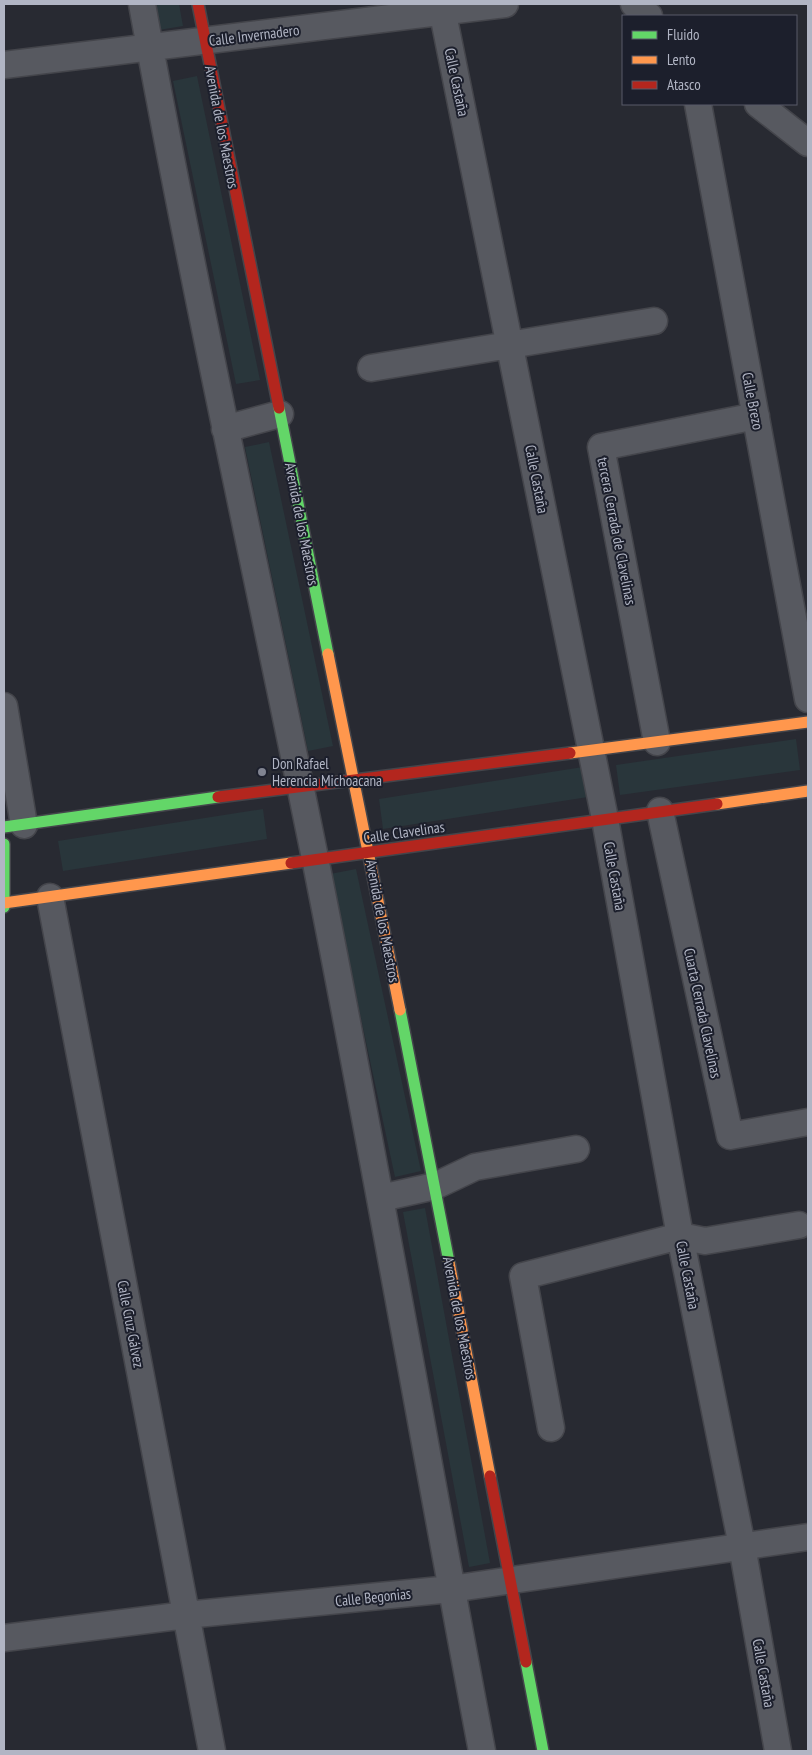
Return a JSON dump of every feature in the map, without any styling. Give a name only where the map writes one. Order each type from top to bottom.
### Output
[{"type":"street","points":[[142,4],[225,429],[315,859],[381,1198],[482,1751]]},
{"type":"street","name":"Avenida de los Maestros","points":[[198,4],[436,1186],[509,1581],[543,1751]]},
{"type":"street","name":"Calle Invernadero","points":[[4,65],[205,41],[441,8],[505,4]]},
{"type":"street","points":[[634,4],[648,15]]},
{"type":"street","name":"Calle Castaña","points":[[441,8],[511,344],[605,819],[680,1236],[742,1546],[778,1751]]},
{"type":"street","name":"Calle Brezo","points":[[698,105],[808,699]]},
{"type":"street","points":[[759,105],[808,143]]},
{"type":"street","points":[[371,368],[654,321]]},
{"type":"street","points":[[225,429],[280,414]]},
{"type":"street","name":"tercera Cerrada de Clavelinas","points":[[657,742],[601,446],[756,416]]},
{"type":"street","points":[[4,706],[14,826],[299,786],[353,781],[808,722]]},
{"type":"street","name":"Calle Clavelinas","points":[[4,905],[315,859],[808,791]]},
{"type":"street","name":"Cuarta Cerrada Clavelinas","points":[[660,812],[730,1136],[808,1122]]},
{"type":"street","points":[[4,844],[4,905]]},
{"type":"street","name":"Calle Cruz Gálvez","points":[[50,897],[212,1751]]},
{"type":"street","points":[[381,1198],[436,1186],[475,1167],[576,1148]]},
{"type":"street","points":[[551,1428],[523,1276],[680,1236],[705,1241],[799,1225]]},
{"type":"street","points":[[742,1546],[808,1537]]},
{"type":"street","name":"Calle Begonias","points":[[4,1638],[186,1615],[452,1589],[742,1546]]},
{"type":"shaded area","points":[[154,4],[179,4],[183,26],[159,30]]},
{"type":"shaded area","points":[[197,76],[260,380],[236,384],[173,81]]},
{"type":"shaded area","points":[[269,442],[333,746],[308,751],[245,447]]},
{"type":"shaded area","points":[[796,739],[800,770],[620,795],[616,765]]},
{"type":"shaded area","points":[[583,767],[588,797],[383,829],[379,799]]},
{"type":"shaded area","points":[[263,809],[267,839],[63,871],[58,841]]},
{"type":"shaded area","points":[[356,869],[421,1171],[395,1177],[330,874]]},
{"type":"shaded area","points":[[425,1208],[490,1563],[469,1567],[403,1212]]},
{"type":"traffic: fast","points":[[279,408],[328,654]]},
{"type":"traffic: fast","points":[[4,827],[218,797]]},
{"type":"traffic: fast","points":[[4,844],[4,907]]},
{"type":"traffic: fast","points":[[400,1010],[449,1262]]},
{"type":"traffic: fast","points":[[526,1662],[543,1751]]},
{"type":"traffic: slow","points":[[328,654],[400,1010]]},
{"type":"traffic: slow","points":[[570,753],[808,722]]},
{"type":"traffic: slow","points":[[717,804],[808,791]]},
{"type":"traffic: slow","points":[[4,903],[291,863]]},
{"type":"traffic: slow","points":[[449,1262],[490,1476]]},
{"type":"traffic: jam","points":[[198,4],[279,408]]},
{"type":"traffic: jam","points":[[218,797],[570,753]]},
{"type":"traffic: jam","points":[[291,863],[717,804]]},
{"type":"traffic: jam","points":[[490,1476],[526,1662]]},
{"type":"place","name":"Don Rafael Herencia Michoacana","points":[[262,772]]}]
